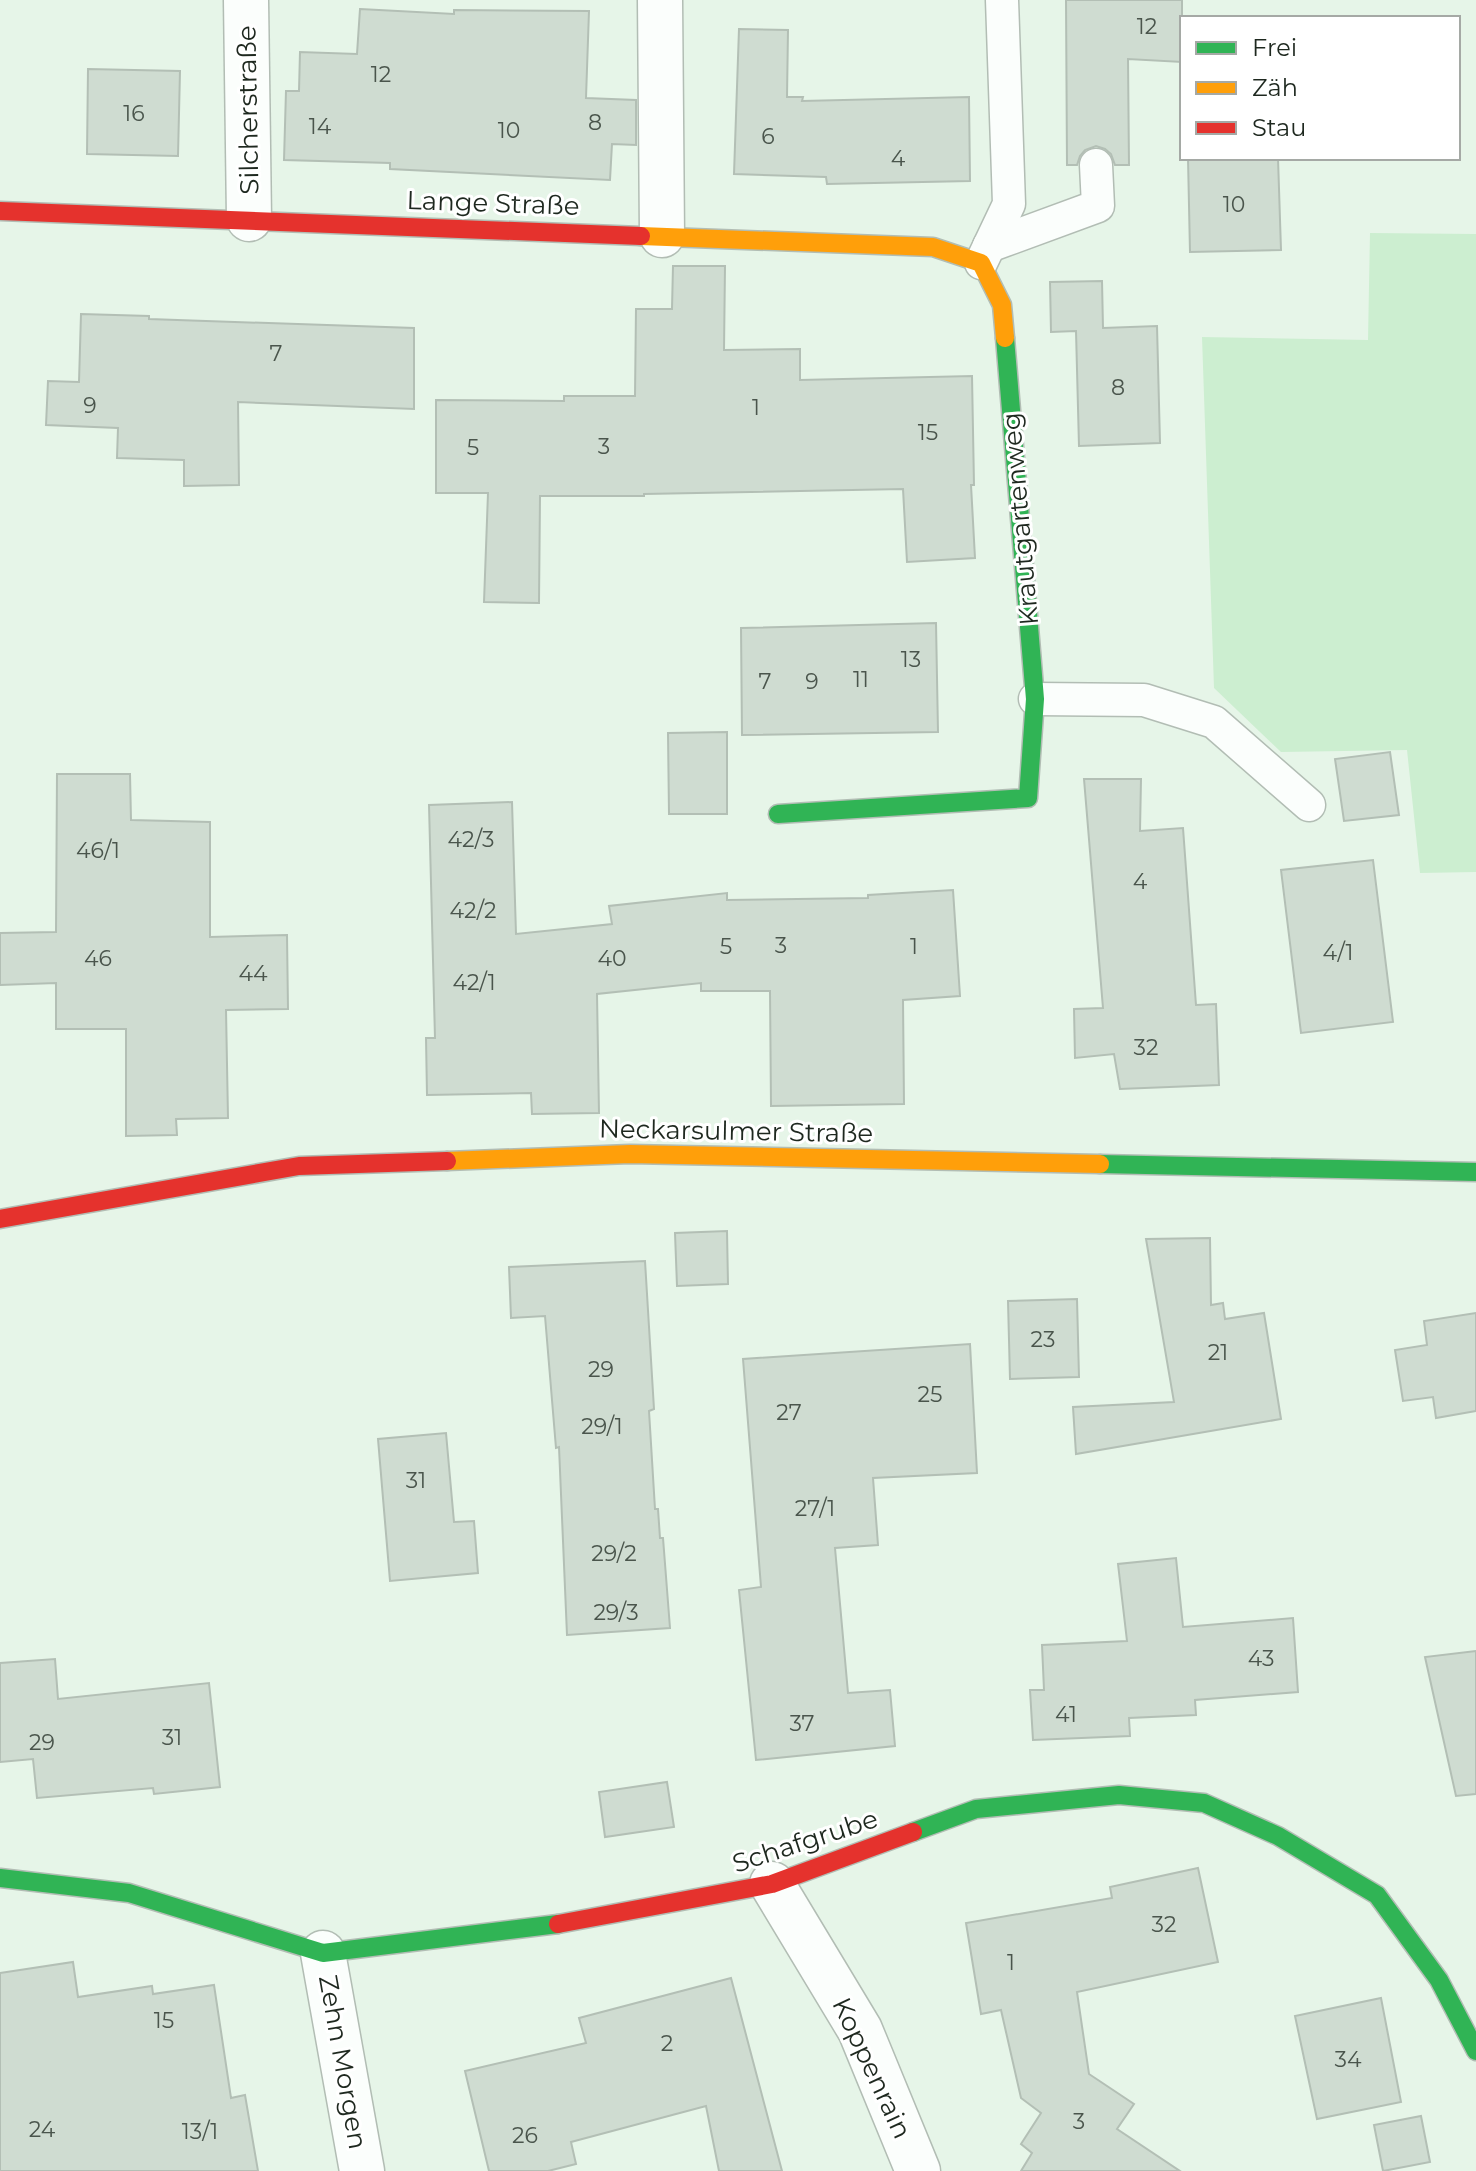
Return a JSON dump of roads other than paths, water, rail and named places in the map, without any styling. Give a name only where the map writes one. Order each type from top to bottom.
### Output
[{"type":"street","name":"Silcherstraße","points":[[246,0],[249,219]]},
{"type":"street","points":[[660,0],[662,235]]},
{"type":"street","name":"Lange Straße","points":[[0,211],[933,247],[985,255]]},
{"type":"street","name":"Krautgartenweg","points":[[778,814],[1028,798],[1035,699],[1002,305],[985,255]]},
{"type":"street","name":"Neckarsulmer Straße","points":[[0,1219],[299,1166],[630,1154],[1476,1172]]},
{"type":"street","name":"Schafgrube","points":[[0,1878],[129,1893],[323,1953],[585,1921],[772,1884],[976,1809],[1119,1795],[1204,1803],[1278,1836],[1377,1895],[1439,1980],[1476,2051]]},
{"type":"street","name":"Koppenrain","points":[[772,1884],[860,2030],[918,2171]]},
{"type":"street","name":"Zehn Morgen","points":[[323,1953],[362,2171]]},
{"type":"lane","points":[[985,255],[1009,204],[1002,0]]},
{"type":"lane","points":[[985,255],[1098,206],[1096,165]]},
{"type":"lane","points":[[1035,699],[1144,700],[1214,722],[1309,805]]}]
